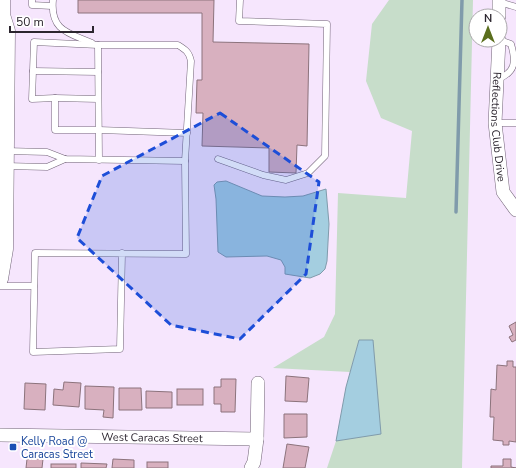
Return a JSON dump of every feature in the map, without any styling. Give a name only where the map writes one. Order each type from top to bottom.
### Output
[{"type":"street","points":[[0,279],[5,249],[3,89],[7,31],[1,11]]},
{"type":"street","name":"Reflections Club Drive","points":[[499,48],[495,123],[503,192],[516,210]]},
{"type":"street","points":[[251,468],[254,462],[257,439],[258,383]]},
{"type":"street","name":"West Caracas Street","points":[[0,435],[257,439]]},
{"type":"lane","points":[[32,0],[32,5],[52,3],[53,15],[57,24],[66,32],[98,45]]},
{"type":"lane","points":[[218,159],[262,175],[286,180],[308,173],[325,156],[327,24],[239,21],[240,0]]},
{"type":"lane","points":[[499,1],[516,7]]},
{"type":"lane","points":[[98,99],[32,99],[34,42],[98,45],[178,45],[189,54],[190,61],[185,161],[186,254],[122,253],[34,252],[33,352],[120,349],[122,253]]},
{"type":"lane","points":[[98,45],[99,160]]},
{"type":"lane","points":[[33,71],[98,72]]},
{"type":"lane","points":[[55,98],[55,130],[187,133]]},
{"type":"lane","points":[[495,123],[516,123]]},
{"type":"lane","points":[[3,158],[47,152],[65,159],[185,161]]},
{"type":"lane","points":[[3,158],[48,167],[65,159]]},
{"type":"lane","points":[[0,286],[34,286]]},
{"type":"highlighted area","points":[[220,113],[319,182],[306,274],[240,339],[171,325],[77,238],[102,176]]},
{"type":"green space","points":[[389,0],[473,0],[473,8],[468,8],[468,48],[472,48],[462,468],[327,468],[336,441],[381,433],[359,340],[350,372],[273,368],[324,337],[335,314],[338,193],[406,198],[412,131],[381,118],[366,81],[372,24]]},
{"type":"water","points":[[226,181],[262,196],[303,196],[326,189],[329,224],[327,261],[325,269],[320,274],[310,278],[285,274],[285,267],[281,260],[267,256],[226,257],[218,252],[214,185],[217,182]]},
{"type":"water","points":[[359,340],[373,340],[381,434],[336,441],[346,387]]},
{"type":"building","points":[[78,0],[214,0],[213,42],[309,44],[307,146],[297,145],[296,173],[269,172],[269,148],[202,146],[203,113],[196,113],[197,80],[202,80],[202,13],[78,13]]},
{"type":"building","points":[[516,322],[516,340],[512,342],[509,337],[513,335],[509,326]]},
{"type":"building","points":[[507,361],[513,361],[513,367],[516,367],[516,442],[509,441],[509,445],[503,445],[503,441],[493,440],[494,417],[490,417],[491,389],[496,390],[497,365],[507,366]]},
{"type":"building","points":[[286,376],[309,378],[307,402],[285,401]]},
{"type":"building","points":[[221,379],[236,379],[235,412],[221,412],[221,404],[214,404],[214,387],[221,387]]},
{"type":"building","points":[[64,382],[81,383],[79,407],[53,405],[54,389],[63,390]]},
{"type":"building","points":[[25,383],[46,384],[45,410],[24,409]]},
{"type":"building","points":[[85,386],[114,387],[113,418],[103,417],[104,410],[85,409]]},
{"type":"building","points":[[119,388],[141,388],[142,410],[119,410]]},
{"type":"building","points":[[177,389],[203,389],[203,405],[177,405]]},
{"type":"building","points":[[146,391],[172,392],[172,408],[146,408]]},
{"type":"building","points":[[284,414],[307,414],[307,437],[284,438]]},
{"type":"building","points":[[287,444],[309,447],[305,468],[283,468]]},
{"type":"building","points":[[27,459],[43,459],[42,468],[26,468]]},
{"type":"building","points":[[113,459],[134,460],[134,468],[112,468]]},
{"type":"building","points":[[503,459],[511,459],[511,467],[516,468],[491,468],[491,466],[503,466]]},
{"type":"building","points":[[147,462],[168,462],[168,468],[147,468]]},
{"type":"building","points":[[81,463],[107,464],[106,468],[81,468]]},
{"type":"building","points":[[51,464],[76,464],[76,468],[51,468]]},
{"type":"waterway","points":[[456,212],[462,0]]},
{"type":"place","name":"Kelly Road @ Caracas Street","points":[[13,447]]}]
